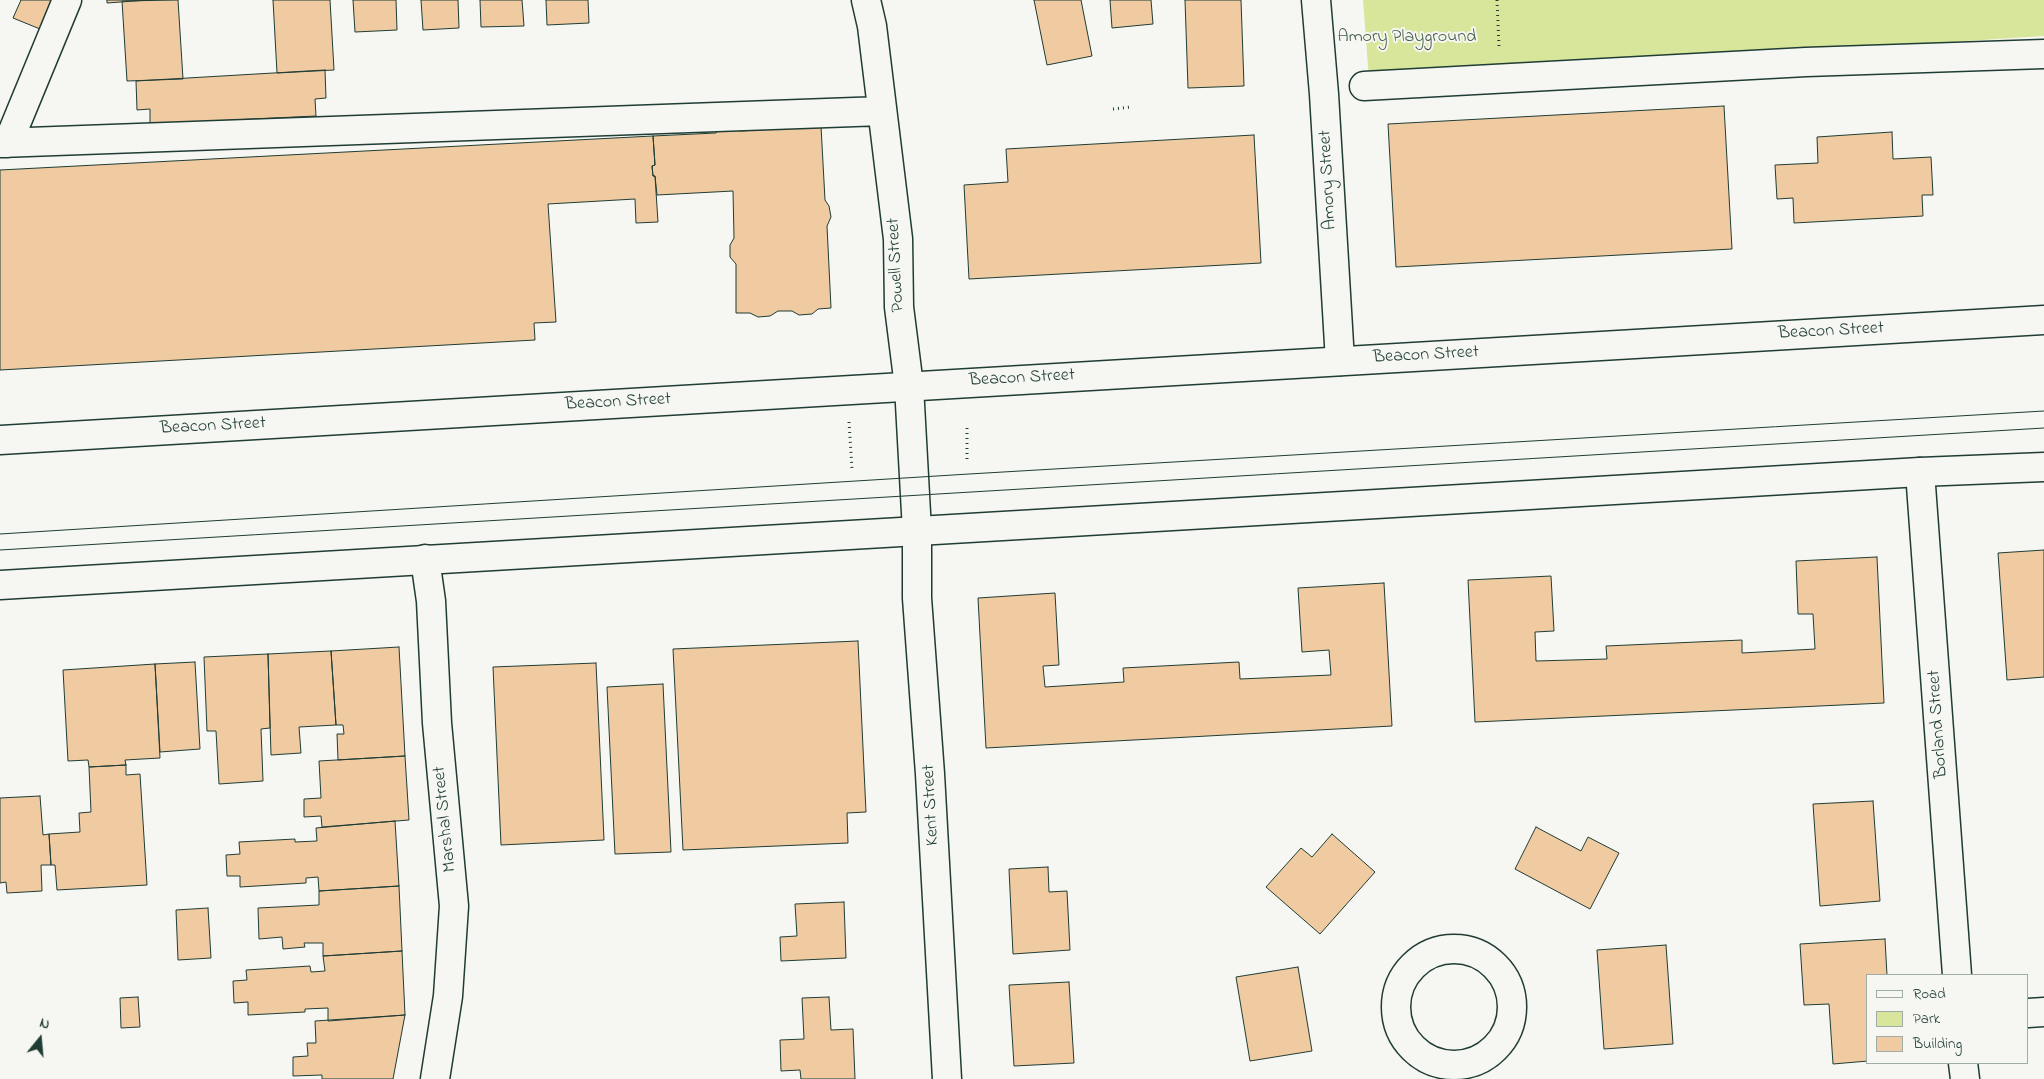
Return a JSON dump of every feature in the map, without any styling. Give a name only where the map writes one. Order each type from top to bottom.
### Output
[{"type":"main road","points":[[67,0],[4,143],[882,111]]},
{"type":"main road","name":"Powell Street","points":[[866,0],[872,26],[898,239],[899,307],[909,386],[917,531]]},
{"type":"main road","name":"Amory Street","points":[[1316,0],[1324,94],[1340,361]]},
{"type":"main road","points":[[1364,86],[1806,62],[2044,54]]},
{"type":"main road","name":"Beacon Street","points":[[0,440],[2044,320]]},
{"type":"main road","points":[[0,585],[1920,472],[2044,467]]},
{"type":"main road","name":"Borland Street","points":[[1920,472],[1957,974]]},
{"type":"main road","name":"Kent Street","points":[[917,531],[917,598],[930,774],[947,1079]]},
{"type":"main road","name":"Marshal Street","points":[[425,559],[431,601],[437,722],[454,906],[448,996],[435,1079]]},
{"type":"main road","points":[[1448,949],[1468,950],[1485,957],[1500,970],[1509,985],[1513,1004],[1511,1023],[1503,1040],[1490,1054],[1474,1062],[1461,1072],[1418,1053],[1404,1038],[1397,1020],[1396,1000],[1402,981],[1413,966],[1429,954],[1448,949]]},
{"type":"main road","points":[[2029,1013],[2044,1012]]},
{"type":"main road","points":[[1963,1064],[1965,1079]]},
{"type":"path","points":[[1113,109],[1131,107]]},
{"type":"path","points":[[848,418],[852,469]]},
{"type":"path","points":[[967,428],[967,462]]},
{"type":"green space","name":"Amory Playground","points":[[1363,0],[2044,0],[2044,36],[1369,79]]},
{"type":"building","points":[[21,0],[53,0],[40,29],[13,18]]},
{"type":"building","points":[[107,0],[148,0],[107,3]]},
{"type":"building","points":[[178,0],[183,79],[127,81],[122,1]]},
{"type":"building","points":[[273,0],[330,0],[334,70],[277,73]]},
{"type":"building","points":[[353,0],[396,0],[397,30],[355,32]]},
{"type":"building","points":[[421,0],[458,0],[459,28],[423,30]]},
{"type":"building","points":[[480,0],[522,0],[524,26],[481,27]]},
{"type":"building","points":[[546,0],[588,0],[589,23],[547,25]]},
{"type":"building","points":[[1034,0],[1081,0],[1092,56],[1047,65]]},
{"type":"building","points":[[1110,0],[1151,0],[1153,24],[1112,28]]},
{"type":"building","points":[[1185,0],[1241,0],[1244,86],[1188,88]]},
{"type":"building","points":[[325,70],[326,98],[315,99],[316,116],[150,124],[150,109],[137,110],[136,81]]},
{"type":"building","points":[[1724,106],[1732,249],[1396,267],[1388,124]]},
{"type":"building","points":[[821,126],[825,200],[829,206],[831,217],[827,226],[831,308],[818,309],[812,314],[799,315],[792,311],[778,311],[770,316],[758,317],[750,313],[736,313],[736,264],[730,257],[730,245],[734,238],[733,191],[657,195],[652,166],[655,165],[653,136],[716,133],[722,127],[733,127],[740,131]]},
{"type":"building","points":[[1892,132],[1893,159],[1931,157],[1933,195],[1922,195],[1923,216],[1794,223],[1793,198],[1777,199],[1775,165],[1818,163],[1817,137]]},
{"type":"building","points":[[1254,135],[1261,263],[969,279],[964,185],[1008,182],[1006,149]]},
{"type":"building","points":[[653,136],[655,165],[652,166],[653,176],[655,176],[658,222],[636,223],[635,199],[548,204],[556,322],[534,323],[535,340],[0,370],[0,170]]},
{"type":"building","points":[[2044,550],[2044,677],[2007,680],[1998,553]]},
{"type":"building","points":[[1877,557],[1884,703],[1475,722],[1468,580],[1551,576],[1554,631],[1535,632],[1536,661],[1607,659],[1606,646],[1742,640],[1742,653],[1815,649],[1813,614],[1798,614],[1796,561]]},
{"type":"building","points":[[1384,583],[1392,726],[986,748],[978,598],[1055,593],[1059,665],[1043,666],[1045,687],[1124,682],[1123,668],[1239,662],[1240,679],[1331,675],[1329,650],[1302,652],[1298,588]]},
{"type":"building","points":[[858,641],[866,812],[847,813],[848,843],[683,850],[673,649]]},
{"type":"building","points":[[399,647],[405,756],[338,760],[337,734],[344,734],[343,725],[336,725],[331,651]]},
{"type":"building","points":[[331,651],[336,725],[299,727],[301,753],[271,755],[268,654]]},
{"type":"building","points":[[268,654],[270,728],[261,729],[263,781],[219,784],[216,731],[207,731],[204,657]]},
{"type":"building","points":[[195,662],[200,749],[160,752],[155,664]]},
{"type":"building","points":[[596,663],[604,840],[501,845],[493,667]]},
{"type":"building","points":[[155,664],[160,758],[125,760],[126,765],[89,767],[88,760],[68,761],[63,670]]},
{"type":"building","points":[[663,684],[671,852],[615,854],[607,687]]},
{"type":"building","points":[[405,756],[409,820],[322,827],[321,816],[304,817],[304,799],[321,798],[319,761]]},
{"type":"building","points":[[126,765],[126,775],[140,774],[147,885],[57,890],[55,865],[51,865],[49,834],[80,832],[79,813],[91,812],[89,767]]},
{"type":"building","points":[[40,796],[43,835],[49,834],[51,865],[41,865],[42,891],[7,893],[6,882],[0,883],[0,798]]},
{"type":"building","points":[[1873,801],[1880,901],[1820,906],[1813,804]]},
{"type":"building","points":[[395,821],[399,886],[319,891],[318,877],[306,878],[306,883],[240,887],[240,876],[227,876],[226,855],[240,854],[239,842],[295,839],[295,842],[317,841],[316,828]]},
{"type":"building","points":[[1536,827],[1581,851],[1588,837],[1619,853],[1590,909],[1515,869]]},
{"type":"building","points":[[1332,834],[1375,872],[1320,934],[1266,887],[1301,848],[1312,857]]},
{"type":"building","points":[[1048,867],[1049,892],[1067,891],[1070,950],[1013,954],[1009,869]]},
{"type":"building","points":[[399,886],[402,951],[323,956],[323,943],[304,943],[305,947],[283,949],[282,937],[259,939],[258,908],[319,905],[319,891]]},
{"type":"building","points":[[844,902],[846,958],[781,961],[780,937],[797,936],[795,904]]},
{"type":"building","points":[[208,908],[211,958],[178,960],[176,910]]},
{"type":"building","points":[[1885,939],[1887,974],[1866,974],[1866,1061],[1833,1064],[1829,1004],[1804,1005],[1800,944]]},
{"type":"building","points":[[1666,945],[1673,1044],[1604,1049],[1597,950]]},
{"type":"building","points":[[402,951],[405,1015],[328,1021],[328,1008],[305,1009],[305,1012],[248,1015],[248,1002],[234,1003],[233,981],[247,980],[246,970],[310,966],[311,972],[325,971],[323,956]]},
{"type":"building","points":[[1298,967],[1312,1051],[1250,1061],[1236,977]]},
{"type":"building","points":[[1069,982],[1074,1063],[1014,1066],[1009,985]]},
{"type":"building","points":[[138,997],[140,1027],[121,1028],[120,998]]},
{"type":"building","points":[[829,997],[831,1030],[853,1029],[855,1079],[801,1079],[800,1070],[781,1071],[780,1040],[804,1039],[802,998]]},
{"type":"building","points":[[405,1015],[393,1079],[322,1079],[322,1075],[293,1076],[293,1057],[308,1056],[307,1043],[316,1043],[315,1021]]},
{"type":"tram line","points":[[0,534],[969,474],[2044,411]]},
{"type":"tram line","points":[[0,550],[2044,428]]}]
